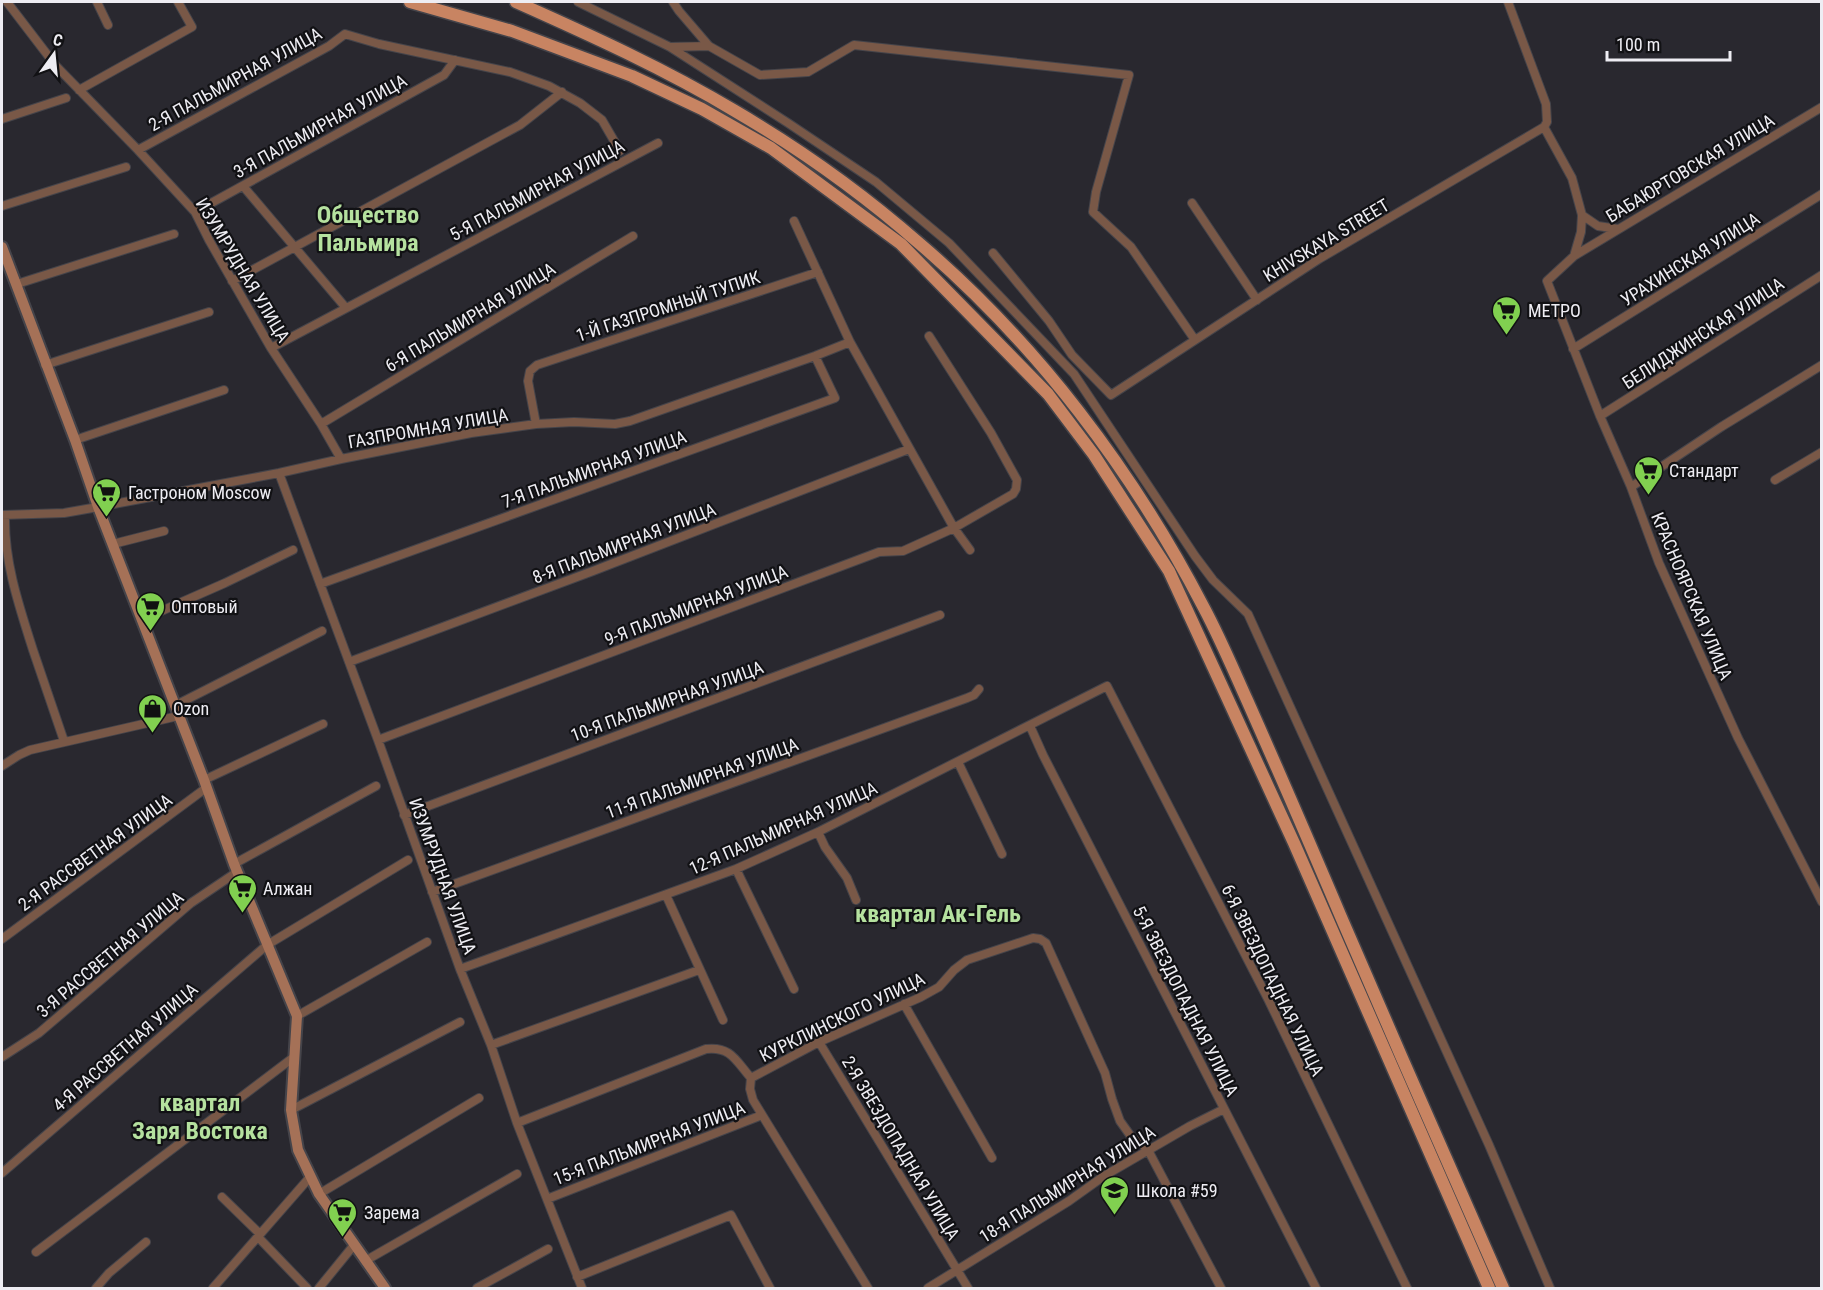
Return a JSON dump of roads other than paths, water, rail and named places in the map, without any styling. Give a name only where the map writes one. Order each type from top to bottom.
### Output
[{"type":"main road","points":[[410,2],[512,31],[632,76],[702,109],[771,148],[901,244],[1048,394],[1094,455],[1169,571],[1294,843],[1489,1288]]},
{"type":"main road","points":[[516,2],[592,36],[708,95],[772,134],[837,178],[905,231],[962,282],[1028,351],[1070,402],[1135,491],[1172,550],[1205,610],[1269,749],[1503,1288]]},
{"type":"street","name":"ИЗУМРУДНАЯ УЛИЦА","points":[[7,2],[56,66],[195,212],[271,348],[341,459]]},
{"type":"street","points":[[97,2],[108,26]]},
{"type":"street","points":[[79,90],[192,27],[178,2]]},
{"type":"street","points":[[578,2],[670,47],[779,116],[876,183],[949,243],[1074,374],[1212,580],[1248,614],[1489,1145],[1550,1288]]},
{"type":"street","points":[[673,2],[709,46],[759,75],[808,72],[854,45],[1129,75],[1096,192],[1093,212],[1131,247],[1195,340]]},
{"type":"street","points":[[1508,2],[1546,105],[1547,122],[1544,127],[1572,178],[1582,214],[1581,232],[1574,256]]},
{"type":"street","name":"2-Я ПАЛЬМИРНАЯ УЛИЦА","points":[[138,150],[319,51],[345,34],[455,60]]},
{"type":"street","points":[[670,47],[709,46]]},
{"type":"street","points":[[455,60],[510,72],[562,92],[602,120],[620,151]]},
{"type":"street","name":"3-Я ПАЛЬМИРНАЯ УЛИЦА","points":[[195,212],[444,75],[455,60]]},
{"type":"street","points":[[232,281],[520,125],[562,92]]},
{"type":"street","points":[[2,119],[66,99]]},
{"type":"street","name":"БАБАЮРТОВСКАЯ УЛИЦА","points":[[1574,256],[1821,107]]},
{"type":"street","name":"KHIVSKAYA STREET","points":[[993,253],[1049,321],[1072,354],[1111,395],[1319,259],[1544,127]]},
{"type":"street","name":"5-Я ПАЛЬМИРНАЯ УЛИЦА","points":[[271,348],[658,143]]},
{"type":"street","points":[[2,206],[126,167]]},
{"type":"street","points":[[243,186],[346,308]]},
{"type":"street","name":"УРАХИНСКАЯ УЛИЦА","points":[[1573,348],[1821,194]]},
{"type":"street","points":[[1192,203],[1257,300]]},
{"type":"street","points":[[1582,214],[1598,226],[1618,229]]},
{"type":"street","points":[[794,221],[850,342],[954,528],[970,550]]},
{"type":"street","points":[[17,284],[174,234]]},
{"type":"street","name":"6-Я ПАЛЬМИРНАЯ УЛИЦА","points":[[321,424],[633,236]]},
{"type":"street","points":[[2,247],[235,868],[297,1016],[291,1110],[298,1150],[319,1194],[385,1288]]},
{"type":"street","name":"КРАСНОЯРСКАЯ УЛИЦА","points":[[1574,256],[1547,281],[1655,555],[1738,738],[1821,902]]},
{"type":"street","name":"1-Й ГАЗПРОМНЫЙ ТУПИК","points":[[536,424],[528,381],[530,371],[537,365],[818,273]]},
{"type":"street","name":"БЕЛИДЖИНСКАЯ УЛИЦА","points":[[1600,417],[1821,275]]},
{"type":"street","points":[[45,365],[209,312]]},
{"type":"street","name":"9-Я ПАЛЬМИРНАЯ УЛИЦА","points":[[378,740],[879,552],[903,551],[954,528],[1013,494],[1017,480],[991,433],[929,336]]},
{"type":"street","name":"ГАЗПРОМНАЯ УЛИЦА","points":[[3,515],[64,513],[279,473],[471,433],[536,424],[574,422],[615,424],[630,421],[850,342]]},
{"type":"street","name":"7-Я ПАЛЬМИРНАЯ УЛИЦА","points":[[320,584],[834,399],[815,356]]},
{"type":"street","points":[[1630,487],[1821,365]]},
{"type":"street","points":[[75,440],[224,390]]},
{"type":"street","name":"8-Я ПАЛЬМИРНАЯ УЛИЦА","points":[[349,662],[909,449]]},
{"type":"street","points":[[1775,480],[1821,452]]},
{"type":"street","name":"ИЗУМРУДНАЯ УЛИЦА","points":[[279,473],[460,969],[491,1045],[517,1123],[582,1288]]},
{"type":"street","points":[[3,515],[6,550],[12,579],[64,741]]},
{"type":"street","points":[[113,544],[164,531]]},
{"type":"street","points":[[141,620],[294,550]]},
{"type":"street","name":"10-Я ПАЛЬМИРНАЯ УЛИЦА","points":[[404,815],[940,615]]},
{"type":"street","points":[[2,766],[24,752],[64,741],[121,730],[176,711],[322,631]]},
{"type":"street","name":"12-Я ПАЛЬМИРНАЯ УЛИЦА","points":[[460,969],[736,869],[818,832],[1107,686]]},
{"type":"street","name":"6-Я ЗВЕЗДОПАДНАЯ УЛИЦА","points":[[1107,686],[1269,1001],[1407,1288]]},
{"type":"street","name":"11-Я ПАЛЬМИРНАЯ УЛИЦА","points":[[432,892],[967,698],[979,689]]},
{"type":"street","name":"2-Я РАССВЕТНАЯ УЛИЦА","points":[[2,939],[205,784],[323,724]]},
{"type":"street","name":"5-Я ЗВЕЗДОПАДНАЯ УЛИЦА","points":[[1030,726],[1316,1288]]},
{"type":"street","points":[[958,762],[1002,854]]},
{"type":"street","name":"3-Я РАССВЕТНАЯ УЛИЦА","points":[[2,1058],[39,1033],[235,868],[376,786]]},
{"type":"street","points":[[818,832],[825,847],[847,878],[856,900]]},
{"type":"street","name":"4-Я РАССВЕТНАЯ УЛИЦА","points":[[2,1173],[267,945],[408,860]]},
{"type":"street","points":[[736,869],[794,989]]},
{"type":"street","points":[[666,895],[723,1020]]},
{"type":"street","name":"КУРКЛИНСКОГО УЛИЦА","points":[[751,1078],[819,1042],[921,997],[939,987],[954,970],[967,960],[1033,939],[1040,939],[1046,943],[1105,1073],[1120,1121],[1130,1135],[1148,1150]]},
{"type":"street","points":[[297,1016],[427,942]]},
{"type":"street","points":[[491,1045],[699,970]]},
{"type":"street","points":[[904,1004],[992,1158]]},
{"type":"street","points":[[291,1110],[460,1022]]},
{"type":"street","name":"2-Я ЗВЕЗДОПАДНАЯ УЛИЦА","points":[[819,1042],[968,1288]]},
{"type":"street","points":[[517,1123],[706,1049],[717,1048],[728,1051],[751,1078],[750,1089],[753,1100],[868,1288]]},
{"type":"street","points":[[36,1252],[294,1057]]},
{"type":"street","points":[[319,1194],[479,1098]]},
{"type":"street","name":"18-Я ПАЛЬМИРНАЯ УЛИЦА","points":[[928,1288],[1104,1176],[1224,1109]]},
{"type":"street","name":"15-Я ПАЛЬМИРНАЯ УЛИЦА","points":[[547,1199],[762,1115]]},
{"type":"street","points":[[1148,1150],[1221,1288]]},
{"type":"street","points":[[365,1261],[517,1174]]},
{"type":"street","points":[[213,1288],[310,1177]]},
{"type":"street","points":[[222,1197],[307,1288]]},
{"type":"street","points":[[577,1277],[731,1215],[767,1288]]},
{"type":"street","points":[[96,1288],[109,1273],[146,1242]]},
{"type":"street","points":[[318,1288],[354,1245]]},
{"type":"street","points":[[477,1288],[548,1249]]},
{"type":"place","name":"МЕТРО","points":[[1507,336]]},
{"type":"place","name":"Стандарт","points":[[1648,496]]},
{"type":"place","name":"Гастроном Moscow","points":[[107,518]]},
{"type":"place","name":"Оптовый","points":[[150,632]]},
{"type":"place","name":"Ozon","points":[[152,734]]},
{"type":"place","name":"Алжан","points":[[242,914]]},
{"type":"place","name":"Школа #59","points":[[1115,1216]]},
{"type":"place","name":"Зарема","points":[[343,1238]]},
{"type":"district","name":"Общество Пальмира","points":[[368,229]]},
{"type":"district","name":"квартал Ак-Гель","points":[[938,914]]},
{"type":"district","name":"квартал Заря Востока","points":[[200,1117]]}]
